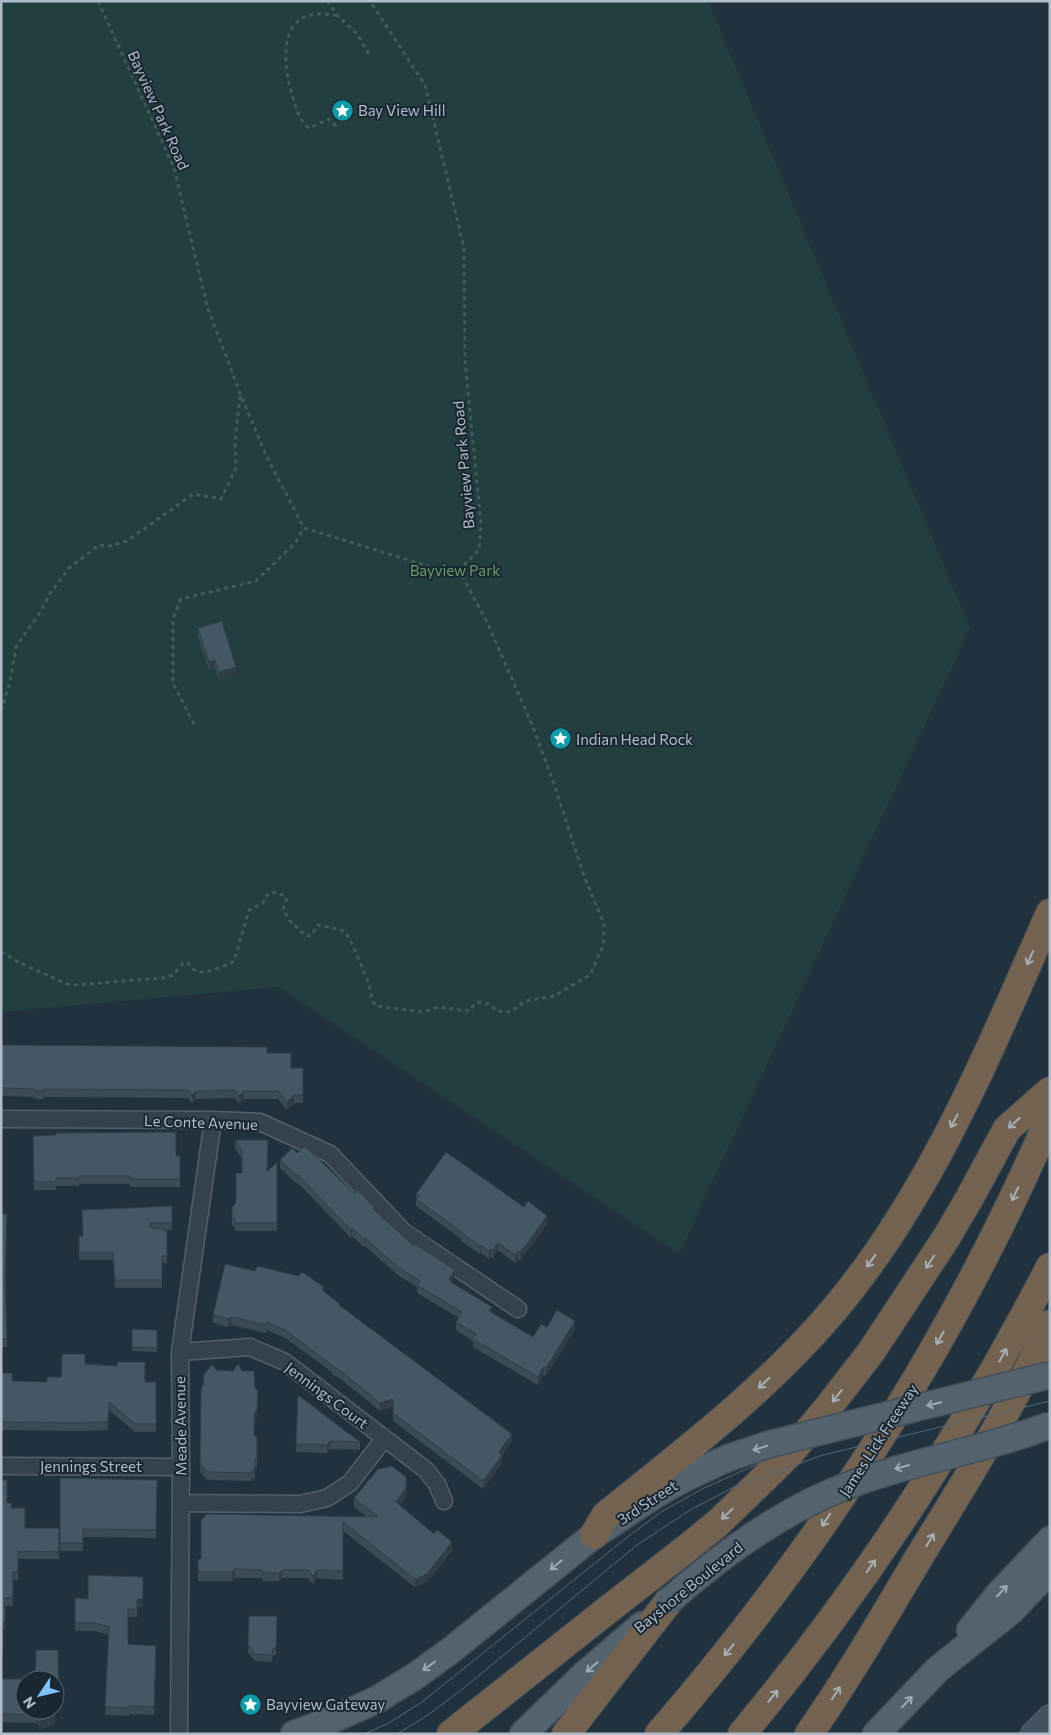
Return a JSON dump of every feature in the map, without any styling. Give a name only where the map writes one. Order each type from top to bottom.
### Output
[{"type":"highway","points":[[594,1535],[606,1515],[716,1426],[794,1354],[833,1311],[869,1264],[902,1215],[960,1110],[988,1053],[1050,913]]},
{"type":"highway","points":[[452,1734],[718,1523],[789,1454],[826,1410],[882,1336],[965,1207],[1007,1129],[1050,1091]]},
{"type":"highway","name":"James Lick Freeway","points":[[659,1734],[742,1634],[794,1566],[894,1417],[942,1336],[984,1257],[1020,1185],[1050,1118]]},
{"type":"highway","points":[[742,1734],[845,1602],[916,1499],[992,1375],[1050,1267]]},
{"type":"highway","points":[[809,1734],[847,1676],[967,1478],[1002,1418],[1050,1324]]},
{"type":"highway","points":[[566,1734],[669,1601]]},
{"type":"main road","name":"3rd Street","points":[[294,1734],[376,1700],[414,1677],[450,1651],[594,1535],[651,1497],[687,1476],[728,1458],[770,1444],[1050,1376]]},
{"type":"main road","name":"Bayshore Boulevard","points":[[523,1734],[584,1674],[705,1570],[772,1523],[815,1499],[858,1481],[898,1468],[1024,1435],[1050,1425]]},
{"type":"main road","points":[[1024,1435],[1050,1438]]},
{"type":"main road","points":[[876,1734],[938,1669],[998,1595],[1050,1540]]},
{"type":"main road","points":[[938,1669],[1011,1611],[1050,1570]]},
{"type":"main road","points":[[1033,1734],[1050,1718]]},
{"type":"street","name":"Le Conte Avenue","points":[[1,1120],[213,1120],[260,1122],[330,1154],[404,1232],[518,1309]]},
{"type":"street","name":"Meade Avenue","points":[[179,1734],[180,1352],[213,1120]]},
{"type":"street","name":"Jennings Court","points":[[180,1352],[250,1347],[285,1362],[426,1470],[437,1484],[444,1502]]},
{"type":"street","name":"Jennings Court","points":[[181,1503],[300,1504],[327,1498],[350,1483],[384,1439]]},
{"type":"street","name":"Jennings Street","points":[[1,1466],[181,1467]]},
{"type":"path","name":"Bayview Park Road","points":[[98,1],[174,168],[208,309],[240,392],[266,455],[304,528]]},
{"type":"path","points":[[327,1],[338,16],[358,34],[370,56]]},
{"type":"path","name":"Bayview Park Road","points":[[370,1],[425,86],[464,248],[465,361],[481,524],[479,550],[458,570]]},
{"type":"path","points":[[336,126],[329,119],[309,128],[303,124],[294,102],[284,54],[288,34],[299,20],[314,14],[338,16]]},
{"type":"path","points":[[1,711],[10,682],[16,647],[39,614],[51,592],[69,568],[99,545],[110,546],[126,541],[193,494],[220,499],[236,468],[240,392]]},
{"type":"path","points":[[1,952],[20,963],[67,984],[74,985],[163,978],[173,975],[183,963],[188,963],[192,969],[201,973],[227,966],[234,961],[249,910],[263,903],[265,896],[271,892],[278,892],[287,898],[283,908],[289,920],[305,936],[311,936],[318,925],[345,933],[350,939],[362,971],[367,978],[374,1004],[377,1006],[423,1012],[438,1007],[470,1011],[473,1006],[480,1002],[490,1005],[497,1011],[511,1012],[524,1002],[554,996],[590,976],[603,946],[604,924],[584,876],[533,727],[488,624],[458,570],[434,568],[304,528],[296,542],[256,581],[182,599],[173,619],[173,684],[194,724]]},
{"type":"green space","name":"Bayview Park","points":[[1,1],[708,1],[970,628],[679,1254],[278,987],[1,1012]]},
{"type":"building","points":[[222,621],[236,667],[219,672],[215,660],[209,662],[198,628]]},
{"type":"building","points":[[1,1045],[267,1047],[267,1053],[291,1053],[291,1068],[303,1068],[303,1095],[294,1095],[287,1102],[278,1091],[244,1091],[239,1096],[235,1090],[196,1091],[192,1095],[188,1090],[44,1089],[43,1091],[35,1091],[34,1089],[1,1088]]},
{"type":"building","points":[[176,1132],[176,1156],[180,1156],[180,1179],[130,1179],[130,1176],[79,1176],[79,1178],[56,1178],[56,1182],[34,1182],[33,1136],[56,1135],[56,1133]]},
{"type":"building","points":[[235,1140],[268,1140],[267,1172],[277,1162],[277,1223],[235,1223],[235,1219],[232,1218],[232,1207],[236,1199],[236,1173],[242,1173],[242,1151]]},
{"type":"building","points":[[305,1146],[354,1193],[358,1190],[374,1207],[373,1209],[414,1246],[415,1244],[455,1270],[449,1279],[451,1282],[492,1307],[489,1311],[533,1337],[541,1324],[547,1327],[557,1310],[575,1321],[546,1368],[544,1366],[538,1377],[473,1339],[476,1334],[456,1322],[462,1312],[417,1285],[420,1281],[399,1268],[352,1228],[351,1230],[298,1175],[280,1160],[292,1148],[297,1153]]},
{"type":"building","points":[[446,1152],[524,1207],[528,1201],[547,1216],[520,1253],[518,1251],[515,1255],[498,1243],[493,1250],[489,1251],[461,1233],[416,1199],[419,1196],[416,1194]]},
{"type":"building","points":[[172,1206],[172,1223],[150,1223],[150,1227],[167,1231],[167,1256],[162,1256],[162,1280],[115,1280],[113,1253],[79,1253],[79,1236],[83,1236],[82,1210]]},
{"type":"building","points":[[1,1214],[7,1214],[5,1284],[7,1339],[1,1339]]},
{"type":"building","points":[[225,1264],[255,1271],[257,1266],[299,1276],[302,1272],[324,1287],[322,1290],[339,1305],[512,1434],[499,1452],[502,1455],[483,1481],[393,1413],[393,1399],[380,1403],[285,1330],[267,1322],[266,1325],[232,1317],[228,1319],[213,1315]]},
{"type":"building","points":[[132,1329],[157,1330],[157,1348],[132,1347]]},
{"type":"building","points":[[62,1354],[85,1354],[85,1364],[117,1366],[117,1362],[145,1362],[145,1382],[156,1382],[156,1424],[135,1424],[109,1402],[108,1422],[1,1422],[1,1373],[12,1373],[12,1381],[47,1382],[47,1377],[61,1377]]},
{"type":"building","points":[[238,1364],[242,1371],[254,1371],[255,1388],[258,1391],[254,1422],[254,1435],[257,1437],[255,1471],[252,1470],[252,1473],[207,1472],[200,1464],[201,1390],[204,1374],[212,1365],[217,1370],[233,1371]]},
{"type":"building","points":[[298,1395],[360,1442],[330,1441],[327,1445],[296,1444]]},
{"type":"building","points":[[392,1466],[406,1477],[406,1488],[396,1502],[434,1534],[437,1530],[452,1542],[427,1574],[415,1579],[343,1522],[343,1571],[317,1570],[313,1576],[308,1570],[282,1570],[279,1573],[235,1569],[232,1572],[198,1572],[198,1560],[201,1558],[201,1520],[207,1514],[378,1517],[354,1498],[378,1469]]},
{"type":"building","points":[[60,1478],[157,1480],[156,1530],[83,1529],[83,1543],[60,1543]]},
{"type":"building","points":[[1,1480],[7,1480],[7,1503],[12,1503],[11,1508],[25,1508],[25,1528],[59,1528],[59,1552],[18,1551],[18,1572],[13,1572],[13,1598],[5,1598],[3,1647],[1,1647]]},
{"type":"building","points":[[88,1575],[143,1577],[143,1598],[137,1600],[137,1609],[128,1609],[128,1644],[156,1646],[154,1707],[105,1707],[109,1627],[95,1623],[75,1623],[75,1598],[88,1599]]},
{"type":"building","points":[[249,1616],[277,1616],[276,1648],[273,1648],[272,1655],[255,1654],[248,1644]]},
{"type":"building","points":[[36,1650],[58,1650],[58,1670],[35,1670]]},
{"type":"building","points":[[1,1679],[15,1679],[15,1714],[1,1714]]},
{"type":"tram line","points":[[364,1734],[387,1724],[422,1702],[630,1535],[661,1512],[702,1489],[773,1457],[1050,1389]]},
{"type":"tram line","points":[[397,1734],[428,1715],[465,1687],[637,1545],[690,1510],[734,1487],[823,1455],[1050,1401]]},
{"type":"place","name":"Bay View Hill","points":[[342,110]]},
{"type":"place","name":"Indian Head Rock","points":[[560,739]]},
{"type":"place","name":"Bayview Gateway","points":[[250,1704]]}]
